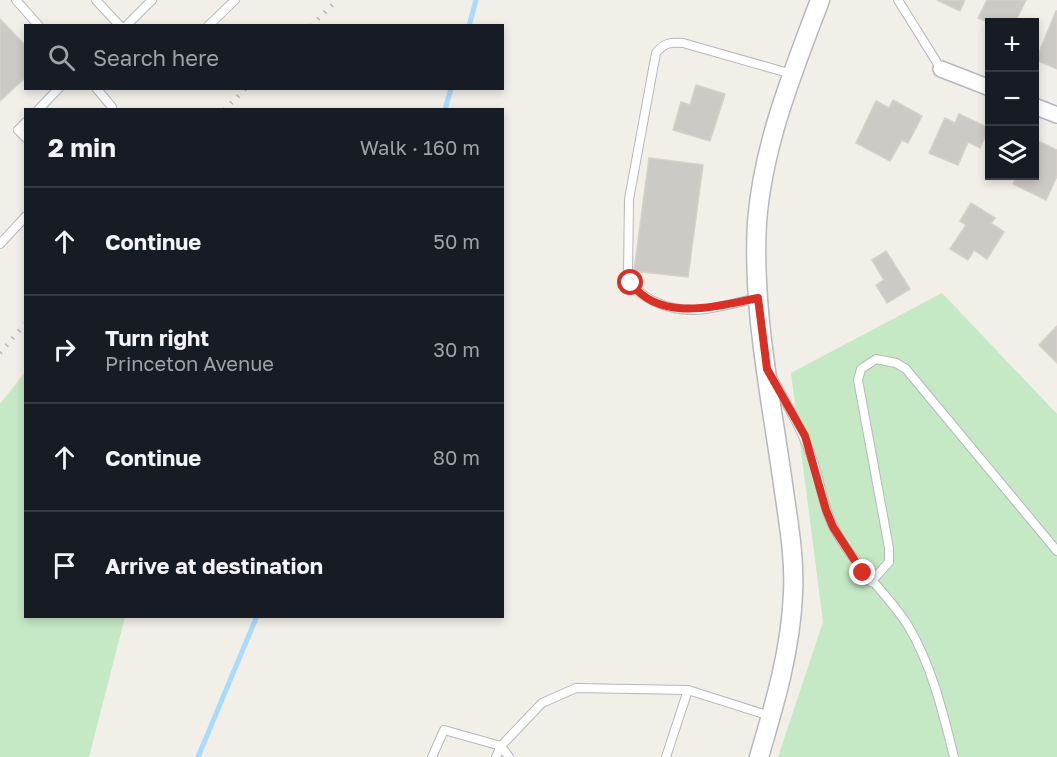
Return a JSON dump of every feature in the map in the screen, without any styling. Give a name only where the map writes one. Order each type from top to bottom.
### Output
[{"type":"street","points":[[759,757],[787,648],[793,591],[791,542],[758,298],[758,220],[766,164],[782,100],[820,0]]},
{"type":"street","points":[[941,69],[985,86]]},
{"type":"street","points":[[1039,108],[1057,115]]},
{"type":"lane","points":[[16,0],[37,24]]},
{"type":"lane","points":[[96,0],[118,24]]},
{"type":"lane","points":[[128,24],[152,0]]},
{"type":"lane","points":[[210,24],[234,0]]},
{"type":"lane","points":[[898,0],[941,69]]},
{"type":"lane","points":[[758,298],[693,310],[642,296],[631,283],[628,274],[629,199],[656,53],[660,47],[667,43],[683,43],[792,74]]},
{"type":"lane","points":[[40,108],[57,90]]},
{"type":"lane","points":[[98,90],[112,108]]},
{"type":"lane","points":[[24,124],[18,130],[24,136]]},
{"type":"lane","points":[[0,244],[24,218]]},
{"type":"lane","points":[[872,582],[889,562],[889,548],[858,380],[861,369],[876,359],[896,363],[906,369],[1057,551]]},
{"type":"lane","points":[[767,369],[805,436],[833,527],[851,557],[907,625],[917,645],[942,707],[954,757]]},
{"type":"lane","points":[[496,757],[501,746],[542,703],[576,688],[688,690],[771,717]]},
{"type":"lane","points":[[666,757],[688,690]]},
{"type":"lane","points":[[432,757],[444,730],[501,746],[509,757]]},
{"type":"green space","points":[[942,293],[1057,414],[1057,757],[778,757],[823,622],[791,373]]},
{"type":"green space","points":[[24,373],[24,618],[125,618],[89,757],[0,757],[0,404]]},
{"type":"building","points":[[937,0],[965,0],[960,11]]},
{"type":"building","points":[[987,0],[1026,0],[1017,18],[985,18],[985,21],[978,18]]},
{"type":"building","points":[[1057,11],[1057,69],[1039,61],[1039,53]]},
{"type":"building","points":[[0,19],[24,44],[24,79],[0,101]]},
{"type":"building","points":[[696,85],[725,94],[710,141],[673,130],[681,102],[690,105]]},
{"type":"building","points":[[893,100],[922,116],[908,143],[902,140],[890,161],[856,143],[876,101],[889,108]]},
{"type":"building","points":[[959,114],[985,126],[985,137],[980,148],[968,142],[958,165],[929,153],[945,118],[955,123]]},
{"type":"building","points":[[1039,141],[1057,150],[1057,176],[1046,200],[1013,184],[1015,180],[1039,180]]},
{"type":"building","points":[[649,158],[703,165],[688,277],[634,271]]},
{"type":"building","points":[[971,203],[995,218],[991,223],[1004,232],[987,259],[974,250],[968,260],[950,249],[966,225],[960,221]]},
{"type":"building","points":[[886,251],[910,289],[887,303],[876,285],[884,280],[872,260]]},
{"type":"building","points":[[1057,326],[1057,363],[1039,345]]},
{"type":"waterway","points":[[470,24],[476,0]]},
{"type":"waterway","points":[[446,108],[450,90]]},
{"type":"waterway","points":[[198,757],[256,618]]},
{"type":"railway","points":[[313,24],[337,0]]},
{"type":"railway","points":[[226,108],[244,90]]},
{"type":"railway","points":[[0,353],[24,325]]},
{"type":"route","points":[[631,283],[642,296],[655,302],[693,310],[758,298],[767,369],[805,436],[833,527],[863,573]]}]
